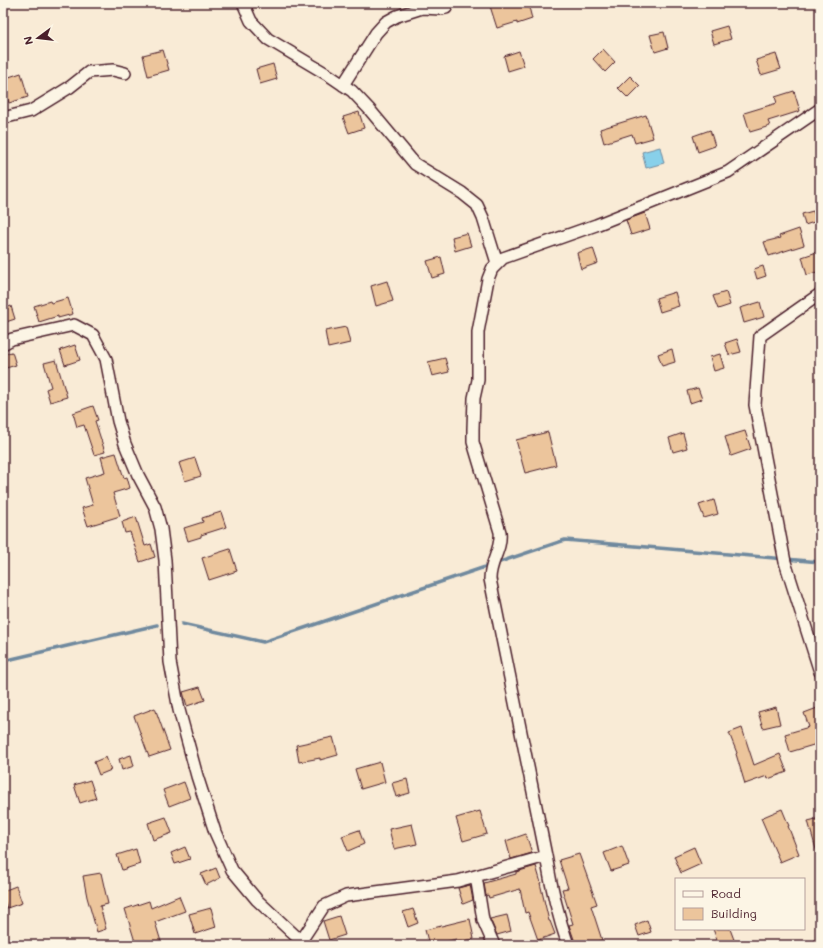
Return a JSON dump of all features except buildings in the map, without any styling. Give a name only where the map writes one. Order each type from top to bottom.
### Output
[{"type":"street","points":[[243,3],[251,21],[268,39],[352,91],[369,108],[415,164],[462,193],[477,205],[483,218],[497,263]]},
{"type":"street","points":[[343,85],[361,59],[376,33],[386,22],[397,16],[422,8],[446,8]]},
{"type":"street","points":[[3,118],[31,111],[70,87],[89,72],[113,70],[124,73]]},
{"type":"street","points":[[568,945],[550,884],[546,856],[490,579],[490,571],[501,541],[500,532],[473,442],[474,398],[478,380],[478,332],[488,280],[492,269],[503,258],[596,225],[728,172],[820,109]]},
{"type":"street","points":[[820,294],[760,336],[755,405],[781,548],[820,672]]},
{"type":"street","points":[[3,344],[12,338],[74,325],[93,335],[106,359],[118,421],[125,444],[154,507],[161,529],[165,560],[170,662],[179,710],[197,776],[215,832],[232,870],[257,900],[301,943],[324,906],[346,896],[458,882],[546,856]]},
{"type":"street","points":[[476,876],[483,920],[494,945]]},
{"type":"water","points":[[660,147],[664,163],[646,168],[642,152]]},
{"type":"waterway","points":[[182,624],[263,642],[565,540],[820,562]]},
{"type":"waterway","points":[[3,661],[157,625]]}]
